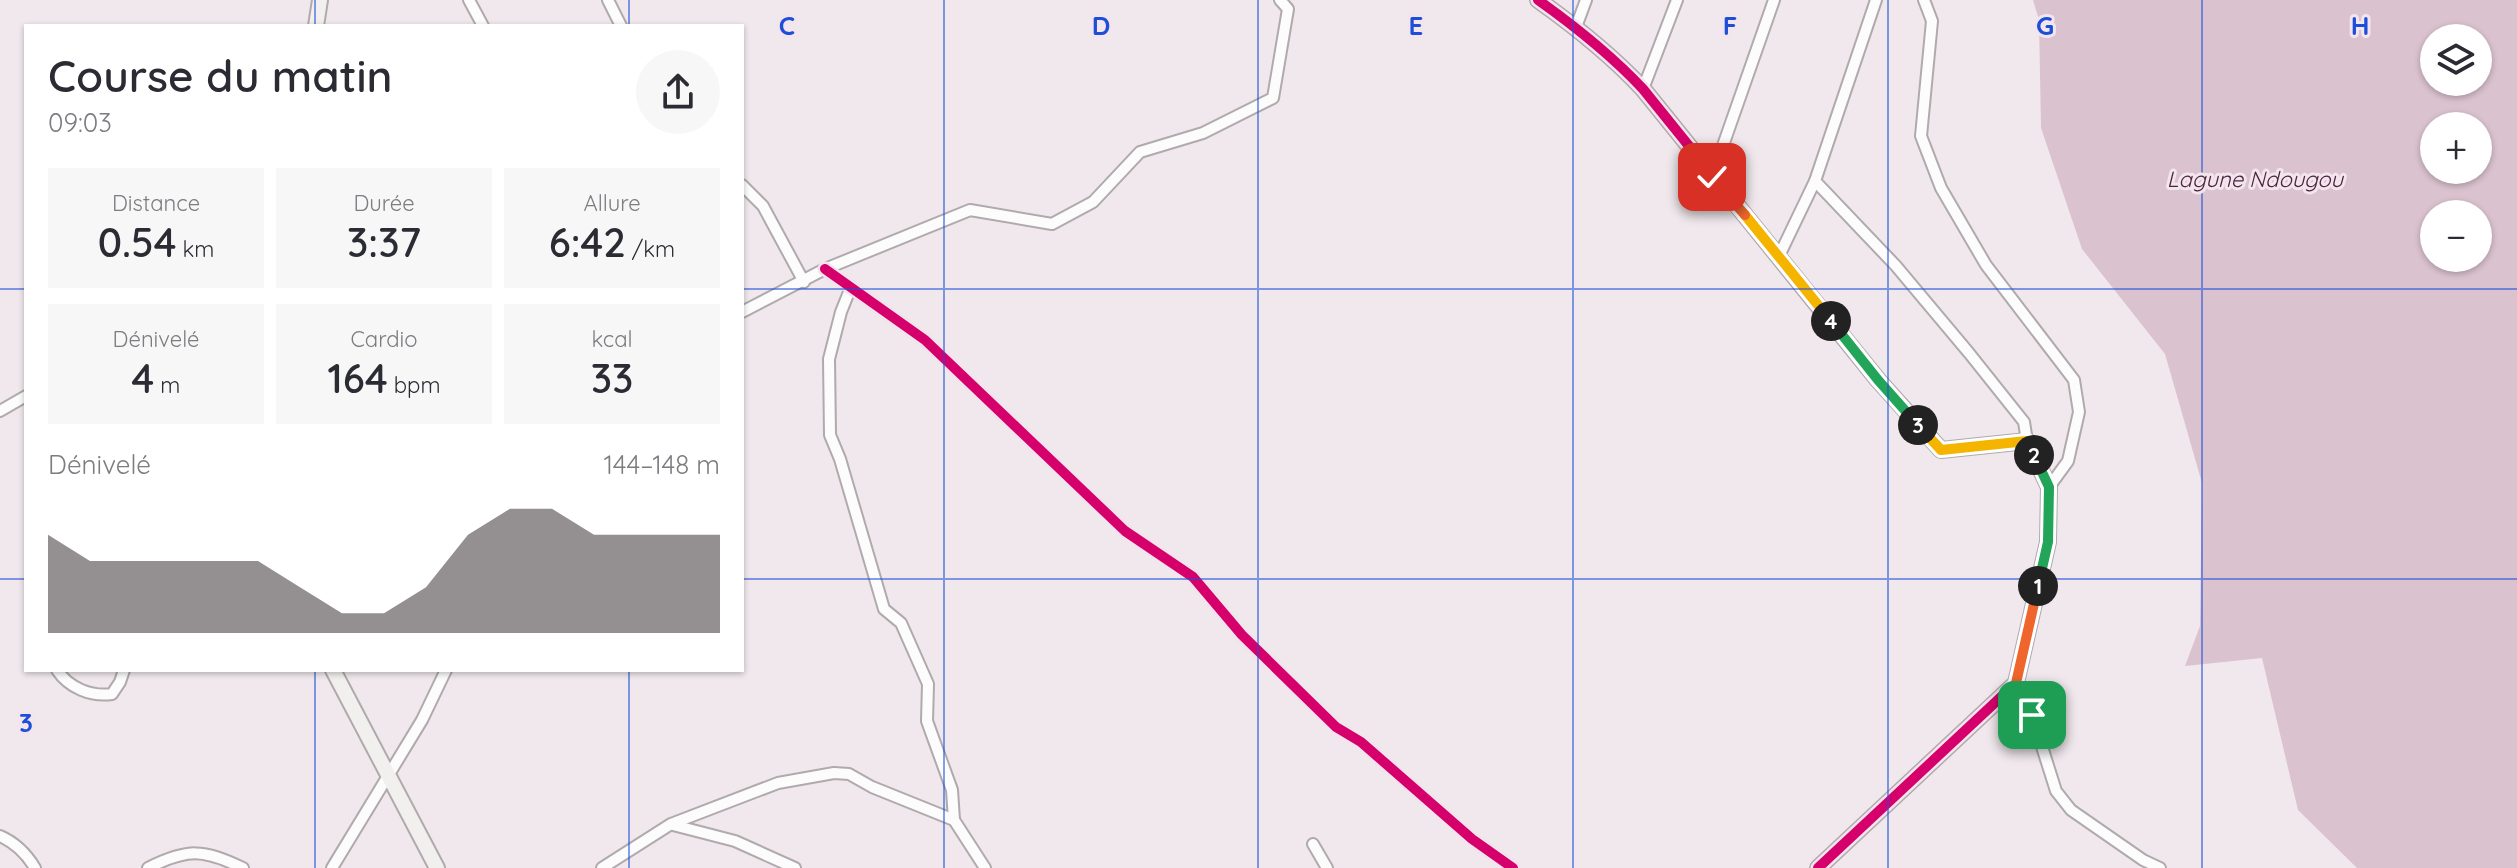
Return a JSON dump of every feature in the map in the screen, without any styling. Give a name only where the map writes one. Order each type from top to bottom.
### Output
[{"type":"street","points":[[316,24],[320,0]]},
{"type":"street","points":[[469,0],[482,24]]},
{"type":"street","points":[[608,0],[620,24]]},
{"type":"street","points":[[744,311],[825,269],[970,210],[1052,224],[1093,202],[1140,152],[1203,133],[1273,98],[1288,9],[1280,0]]},
{"type":"street","points":[[1538,0],[1620,64],[1643,89],[1878,380],[1941,450],[2027,441]]},
{"type":"street","points":[[1576,27],[1586,0]]},
{"type":"street","points":[[1643,89],[1677,0]]},
{"type":"street","points":[[1712,177],[1774,0]]},
{"type":"street","points":[[1779,256],[1815,181],[1876,0]]},
{"type":"street","points":[[1924,0],[1932,21],[1921,136],[1941,188],[1986,265],[2074,380],[2079,412],[2068,461],[2049,487]]},
{"type":"street","points":[[1815,181],[1896,266],[2024,422],[2027,441],[2049,487],[2048,542],[2016,683],[1818,868]]},
{"type":"street","points":[[744,187],[763,206],[804,282]]},
{"type":"street","points":[[825,269],[925,340],[1125,531],[1193,577],[1242,635],[1336,727],[1361,742],[1472,839],[1513,868]]},
{"type":"street","points":[[851,287],[829,359],[830,435],[840,459],[884,609],[901,623],[928,684],[927,721],[952,790],[954,820],[985,868]]},
{"type":"street","points":[[0,411],[24,397]]},
{"type":"street","points":[[58,672],[65,681],[101,696],[112,694],[123,672]]},
{"type":"street","points":[[334,672],[437,868]]},
{"type":"street","points":[[332,868],[422,720],[445,672]]},
{"type":"street","points":[[2016,683],[2032,715],[2056,791],[2071,810],[2143,860],[2160,868]]},
{"type":"street","points":[[602,868],[671,824],[778,783],[834,773],[849,774],[872,787],[954,820]]},
{"type":"street","points":[[671,824],[735,841],[795,868]]},
{"type":"street","points":[[0,836],[27,854],[35,868]]},
{"type":"street","points":[[1313,844],[1327,868]]},
{"type":"street","points":[[148,868],[173,855],[201,852],[214,854],[243,868]]},
{"type":"water","name":"Lagune Ndougou","points":[[2033,0],[2517,0],[2517,868],[2357,868],[2298,810],[2262,658],[2185,666],[2200,626],[2202,483],[2165,354],[2082,249],[2041,128],[2039,20]]},
{"type":"cycle path","points":[[1538,0],[1593,42],[1643,89],[1878,380],[1941,450],[2027,441],[2049,487],[2048,542],[2016,683],[1818,868]]},
{"type":"cycle path","points":[[825,269],[925,340],[1125,531],[1193,577],[1242,635],[1336,727],[1361,742],[1472,839],[1513,868]]},
{"type":"route","points":[[1712,177],[1878,380],[1941,450],[2027,441],[2049,487],[2048,542],[2016,683],[2032,715]]}]
